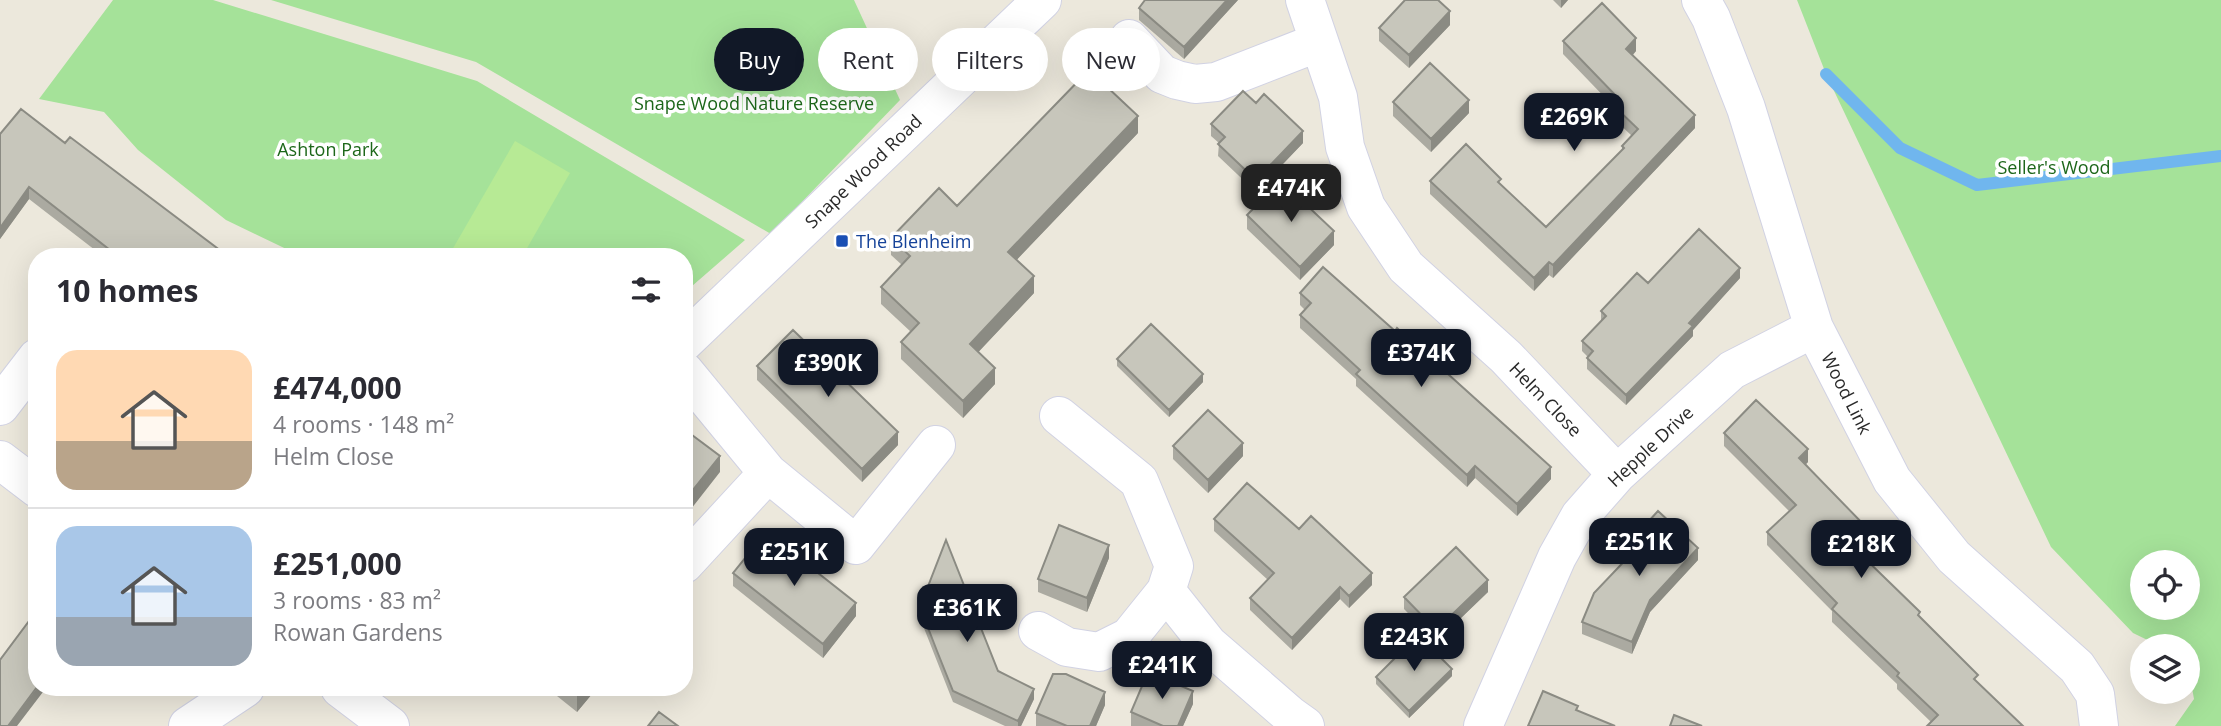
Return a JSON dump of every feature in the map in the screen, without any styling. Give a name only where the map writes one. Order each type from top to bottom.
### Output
[{"type":"street","name":"Snape Wood Road","points":[[693,333],[1042,0]]},
{"type":"street","name":"Helm Close","points":[[1305,0],[1338,97],[1345,148],[1366,207],[1406,267],[1506,357],[1617,474]]},
{"type":"street","name":"Wood Link","points":[[1701,0],[1711,18],[1746,108],[1814,328],[1892,480],[1954,556],[2077,667],[2095,694],[2100,723]]},
{"type":"street","points":[[1160,72],[1177,80],[1195,84],[1216,82],[1319,42]]},
{"type":"street","name":"Hepple Drive","points":[[1483,726],[1557,557],[1580,516],[1617,474],[1732,370],[1814,328]]},
{"type":"street","points":[[0,406],[28,370]]},
{"type":"street","points":[[693,382],[768,473],[856,545],[936,445]]},
{"type":"street","points":[[1038,631],[1067,647],[1099,652],[1129,636],[1166,591],[1174,566],[1139,481],[1059,416]]},
{"type":"street","points":[[0,460],[28,481]]},
{"type":"street","points":[[693,554],[768,473]]},
{"type":"street","points":[[1166,591],[1208,644],[1305,726]]},
{"type":"street","points":[[351,696],[390,726]]},
{"type":"green space","name":"Ashton Park","points":[[113,0],[213,0],[477,81],[745,240],[693,285],[693,248],[284,248],[226,220],[138,150],[104,112],[39,99]]},
{"type":"green space","name":"Snape Wood Nature Reserve","points":[[271,0],[854,0],[867,28],[818,28],[818,91],[896,91],[900,100],[771,234],[476,62]]},
{"type":"green space","name":"Seller's Wood","points":[[1797,0],[2221,0],[2221,726],[2175,726],[2190,704],[2200,704],[2200,634],[2133,633],[2051,547],[1826,74]]},
{"type":"green space","points":[[515,141],[570,173],[527,248],[453,248]]},
{"type":"building","points":[[1145,0],[1227,0],[1184,47],[1139,8]]},
{"type":"building","points":[[1405,0],[1438,0],[1450,11],[1409,55],[1379,28]]},
{"type":"building","points":[[1602,3],[1636,38],[1626,49],[1695,115],[1553,265],[1549,262],[1534,278],[1430,181],[1466,144],[1501,179],[1498,182],[1546,227],[1624,148],[1622,146],[1638,129],[1615,107],[1621,101],[1563,41]]},
{"type":"building","points":[[1430,63],[1469,100],[1431,139],[1393,102]]},
{"type":"building","points":[[1069,91],[1111,91],[1138,116],[1008,252],[1034,276],[970,344],[995,368],[963,401],[901,342],[919,323],[881,287],[910,256],[891,238],[939,188],[957,206]]},
{"type":"building","points":[[1243,91],[1256,103],[1264,94],[1303,131],[1256,180],[1218,144],[1225,137],[1211,124]]},
{"type":"building","points":[[21,109],[65,143],[70,137],[217,248],[107,248],[29,187],[0,228],[0,134]]},
{"type":"building","points":[[1281,181],[1334,231],[1300,267],[1247,215]]},
{"type":"building","points":[[1699,229],[1740,268],[1689,323],[1693,326],[1626,395],[1587,358],[1593,351],[1582,341],[1606,316],[1601,311],[1637,273],[1648,283]]},
{"type":"building","points":[[1323,267],[1395,331],[1397,328],[1551,467],[1517,504],[1475,466],[1467,475],[1356,374],[1360,370],[1300,315],[1311,303],[1300,293]]},
{"type":"building","points":[[1151,324],[1203,374],[1169,410],[1117,359]]},
{"type":"building","points":[[793,330],[898,432],[862,469],[757,366]]},
{"type":"building","points":[[1756,400],[1808,449],[1799,458],[1868,529],[1851,545],[1920,612],[1918,615],[1978,675],[1974,679],[2023,726],[1927,726],[1938,715],[1897,676],[1899,673],[1832,609],[1837,603],[1767,532],[1796,505],[1724,433]]},
{"type":"building","points":[[1208,410],[1243,443],[1208,480],[1173,446]]},
{"type":"building","points":[[693,436],[720,456],[693,490]]},
{"type":"building","points":[[1247,483],[1299,529],[1311,516],[1372,573],[1349,596],[1340,587],[1292,638],[1250,598],[1274,573],[1214,519]]},
{"type":"building","points":[[1658,511],[1698,548],[1650,600],[1632,642],[1582,622],[1594,593],[1634,551],[1627,545]]},
{"type":"building","points":[[1059,525],[1109,545],[1087,598],[1038,579]]},
{"type":"building","points":[[766,532],[856,603],[823,644],[733,573]]},
{"type":"building","points":[[946,540],[998,671],[1034,689],[1018,721],[953,691],[937,651],[920,607]]},
{"type":"building","points":[[1456,547],[1488,580],[1436,630],[1404,597]]},
{"type":"building","points":[[28,622],[28,696],[30,696],[8,726],[0,726],[0,660]]},
{"type":"building","points":[[1418,635],[1452,669],[1409,711],[1376,677]]},
{"type":"building","points":[[1148,672],[1193,691],[1178,726],[1163,726],[1131,712]]},
{"type":"building","points":[[1053,674],[1066,674],[1105,692],[1090,726],[1067,726],[1036,713]]},
{"type":"building","points":[[1543,691],[1578,706],[1576,710],[1615,726],[1528,726]]},
{"type":"building","points":[[659,712],[678,726],[648,726]]},
{"type":"building","points":[[1674,715],[1702,726],[1670,726]]},
{"type":"waterway","points":[[1826,74],[1900,148],[1977,185],[2221,156]]},
{"type":"place","name":"The Blenheim","points":[[842,241]]}]
